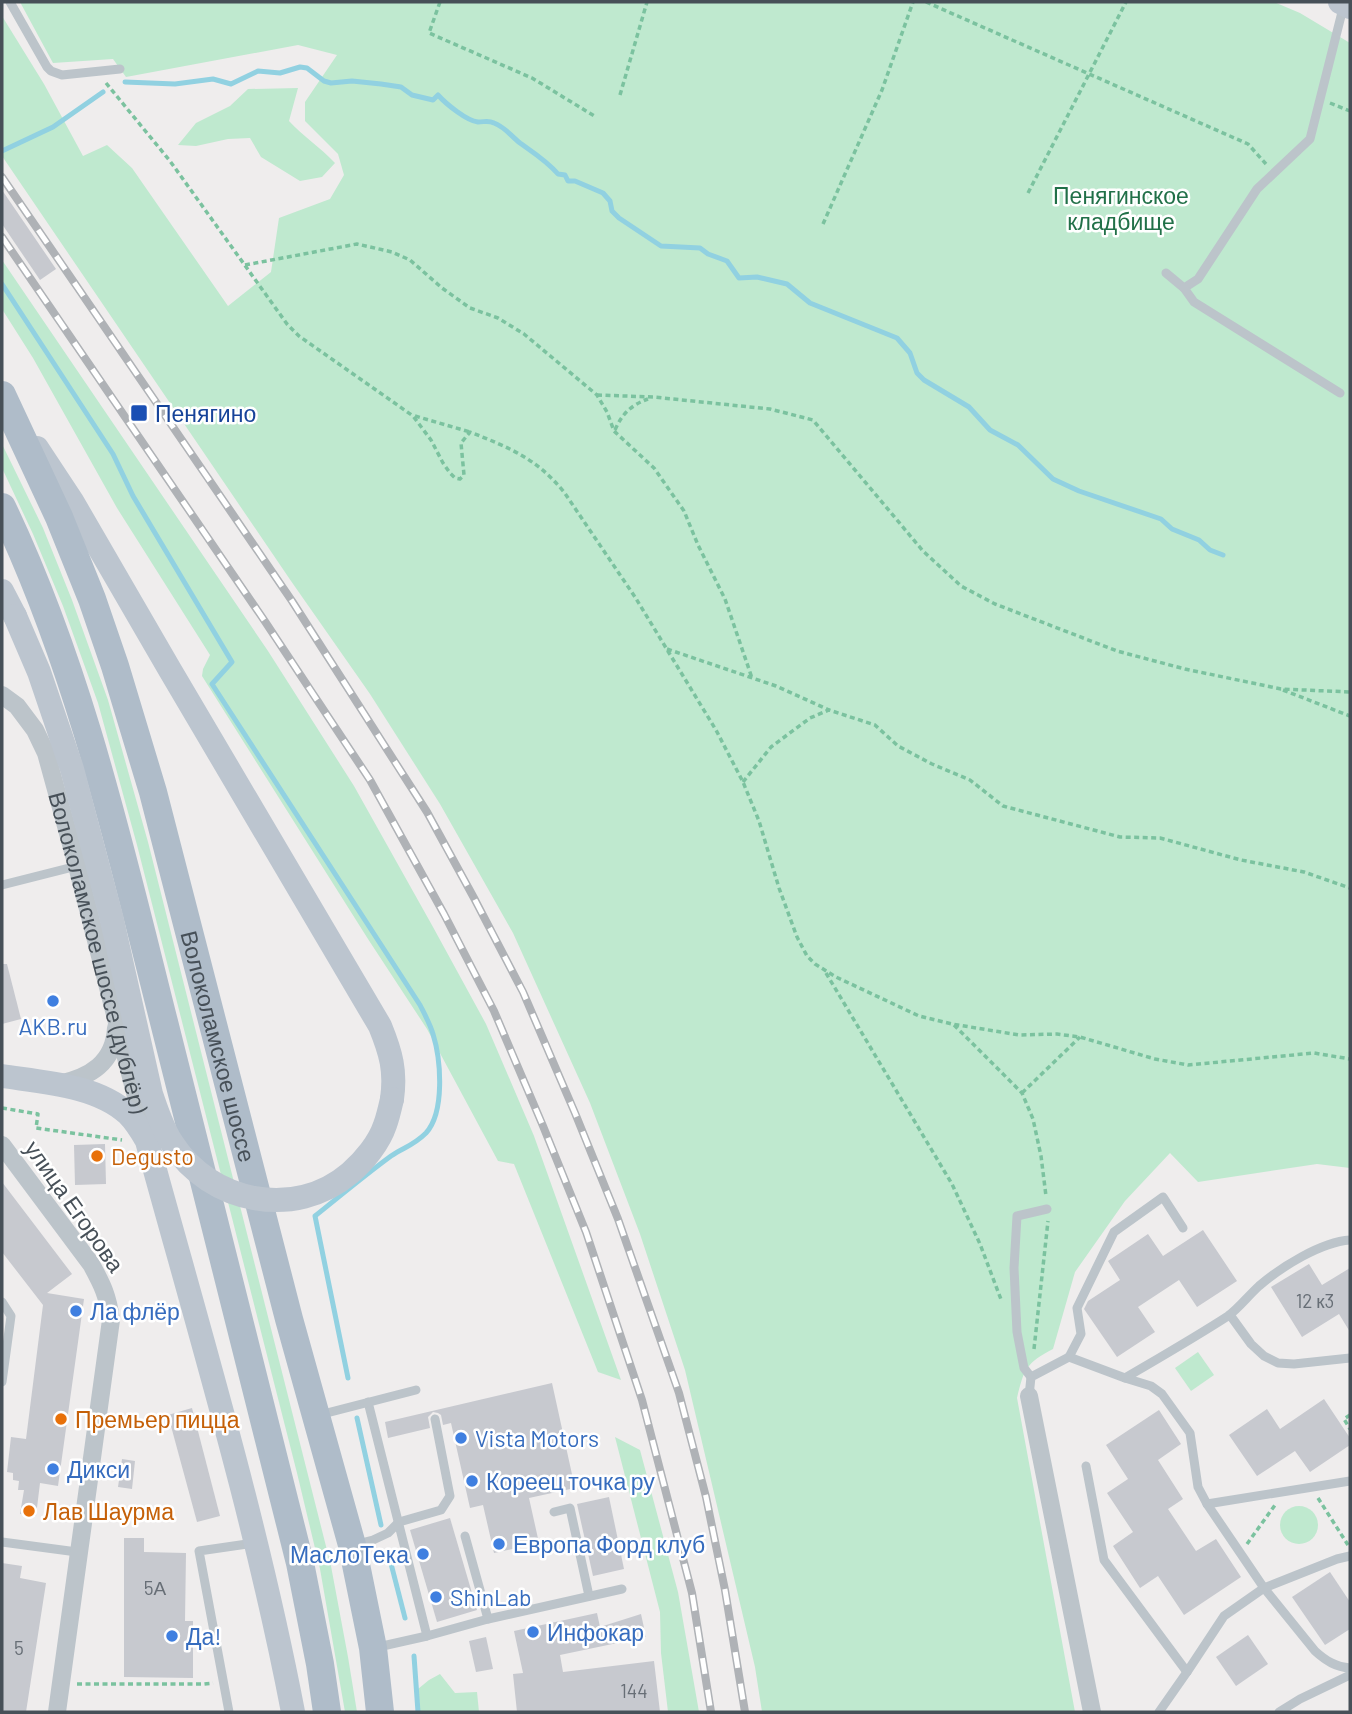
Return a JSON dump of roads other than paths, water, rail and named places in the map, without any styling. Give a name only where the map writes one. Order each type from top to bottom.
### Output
[{"type":"main road","points":[[2,394],[72,501],[380,1026],[394,1068],[392,1099],[385,1126],[362,1161],[337,1183],[306,1196],[273,1201],[256,1199],[225,1190],[210,1181],[184,1159],[172,1143],[151,1094],[111,916],[72,769],[39,672],[2,591]]},
{"type":"main road","name":"Волоколамское шоссе","points":[[2,394],[59,517],[92,599],[153,792],[289,1319],[352,1545],[373,1648],[380,1712]]},
{"type":"main road","name":"Волоколамское шоссе","points":[[2,508],[47,610],[80,708],[122,856],[300,1563],[327,1712]]},
{"type":"main road","points":[[172,1231],[173,1058]]},
{"type":"main road","points":[[2,1076],[57,1084],[112,1102],[137,1124],[147,1141]]},
{"type":"main road","name":"Волоколамское шоссе (дублёр)","points":[[147,1141],[192,1298],[256,1543],[293,1712]]},
{"type":"street","name":"Волоколамское шоссе (дублёр)","points":[[2,695],[16,706],[35,730],[46,753],[147,1141]]},
{"type":"street","points":[[57,1084],[79,1079],[104,1062],[112,1051],[116,1021]]},
{"type":"street","name":"улица Егорова","points":[[2,1145],[91,1264],[108,1299],[111,1320],[57,1712]]},
{"type":"street","points":[[1029,1396],[1092,1712]]},
{"type":"lane","points":[[10,2],[51,71],[62,75],[120,69]]},
{"type":"lane","points":[[1184,288],[1198,279],[1257,189],[1310,139],[1345,4]]},
{"type":"lane","points":[[1166,273],[1184,288],[1194,302],[1339,393]]},
{"type":"lane","points":[[2,886],[76,866]]},
{"type":"lane","points":[[1031,1377],[1069,1357],[1081,1334],[1077,1308],[1114,1233],[1163,1198],[1183,1228]]},
{"type":"lane","points":[[1029,1396],[1031,1377],[1024,1368],[1017,1332],[1014,1268],[1017,1216],[1047,1209]]},
{"type":"lane","points":[[1125,1378],[1230,1314],[1280,1270],[1308,1254],[1340,1241],[1350,1240]]},
{"type":"lane","points":[[2,1302],[10,1315],[2,1381]]},
{"type":"lane","points":[[1230,1314],[1251,1345],[1278,1363],[1294,1364],[1350,1358]]},
{"type":"lane","points":[[1069,1357],[1152,1386],[1162,1394],[1190,1433],[1198,1487],[1264,1588],[1315,1651],[1325,1660],[1350,1668]]},
{"type":"lane","points":[[317,1416],[416,1390]]},
{"type":"lane","points":[[368,1402],[427,1636]]},
{"type":"lane","points":[[352,1545],[388,1533],[399,1522],[441,1510],[450,1496],[435,1419]]},
{"type":"lane","points":[[1086,1465],[1104,1560],[1187,1672]]},
{"type":"lane","points":[[1207,1504],[1350,1481]]},
{"type":"lane","points":[[554,1512],[570,1508],[589,1596]]},
{"type":"lane","points":[[465,1536],[488,1619]]},
{"type":"lane","points":[[2,1542],[77,1552]]},
{"type":"lane","points":[[229,1712],[199,1551],[256,1543]]},
{"type":"lane","points":[[1158,1712],[1224,1616],[1264,1588],[1350,1556]]},
{"type":"lane","points":[[373,1648],[488,1619],[622,1590]]},
{"type":"lane","points":[[1279,1712],[1350,1675]]},
{"type":"waterway","points":[[125,82],[175,84],[213,79],[231,84],[258,71],[280,73],[300,67],[307,68],[331,83],[352,81],[401,87],[412,95],[433,100],[438,95],[468,119],[490,122],[501,127],[558,174],[565,175],[568,181],[575,181],[603,193],[610,201],[612,211],[619,218],[661,246],[700,248],[727,261],[739,278],[757,277],[787,284],[810,303],[897,338],[910,353],[917,373],[924,380],[969,407],[990,430],[1018,445],[1053,479],[1079,491],[1161,519],[1172,529],[1199,540],[1210,550],[1223,555]]},
{"type":"waterway","points":[[2,151],[53,127],[103,92]]},
{"type":"waterway","points":[[2,284],[113,454],[133,496],[232,662],[212,684],[420,1005],[433,1034],[440,1085],[432,1124],[413,1144],[391,1156],[315,1216],[348,1378]]},
{"type":"waterway","points":[[357,1418],[381,1525]]},
{"type":"waterway","points":[[388,1552],[405,1618]]},
{"type":"waterway","points":[[414,1656],[418,1712]]},
{"type":"railway","points":[[2,177],[292,601],[427,812],[523,992],[618,1219],[679,1393],[706,1497],[745,1712]]},
{"type":"railway","points":[[2,237],[370,780],[494,1011],[586,1232],[642,1400],[692,1593],[711,1712]]},
{"type":"place","name":"Пенягино","points":[[139,413]]},
{"type":"place","name":"AKB.ru","points":[[53,1001]]},
{"type":"place","name":"Degusto","points":[[97,1156]]},
{"type":"place","name":"Ла флёр","points":[[76,1311]]},
{"type":"place","name":"Премьер пицца","points":[[61,1419]]},
{"type":"place","name":"Vista Motors","points":[[461,1438]]},
{"type":"place","name":"Дикси","points":[[53,1469]]},
{"type":"place","name":"Кореец точка ру","points":[[472,1481]]},
{"type":"place","name":"Лав Шаурма","points":[[29,1511]]},
{"type":"place","name":"Европа Форд клуб","points":[[499,1544]]},
{"type":"place","name":"МаслоТека","points":[[423,1554]]},
{"type":"place","name":"ShinLab","points":[[436,1597]]},
{"type":"place","name":"Инфокар","points":[[533,1632]]},
{"type":"place","name":"Да!","points":[[172,1636]]},
{"type":"park label","name":"Пенягинское кладбище","points":[[1121,208]]}]
